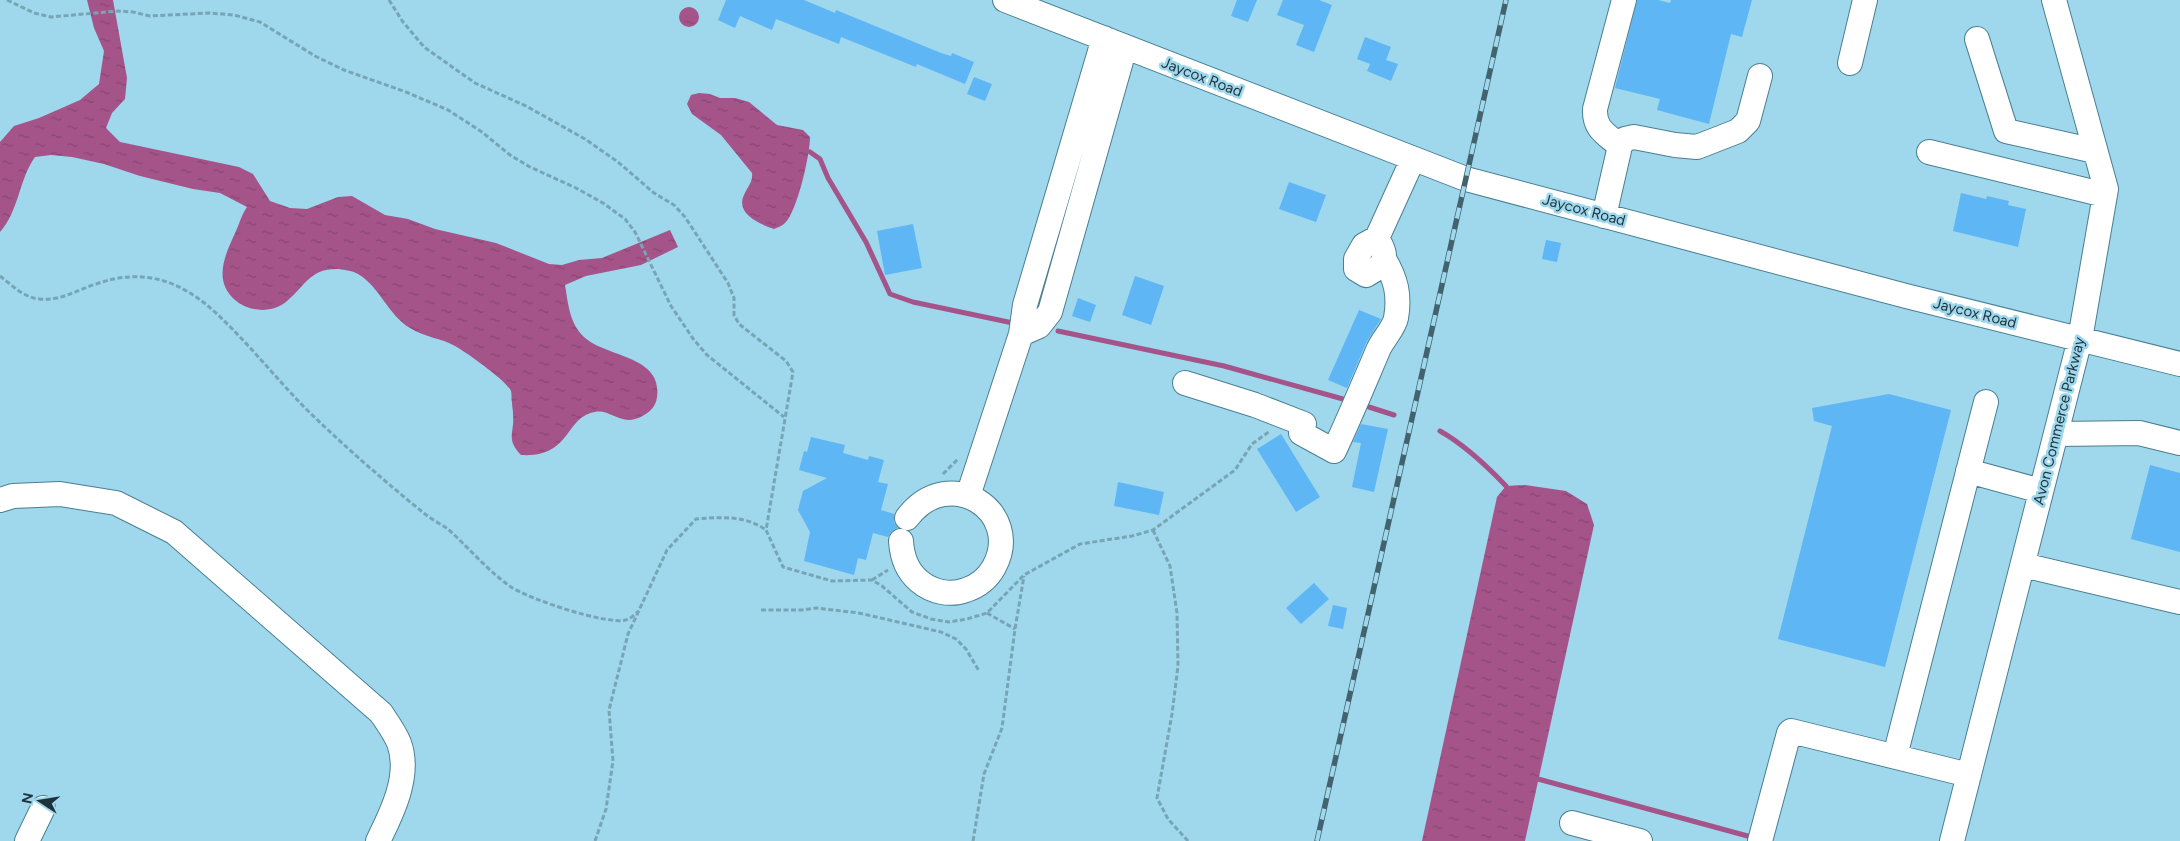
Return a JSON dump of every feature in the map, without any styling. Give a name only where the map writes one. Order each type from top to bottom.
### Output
[{"type":"street","name":"Jaycox Road","points":[[1005,0],[1466,179],[1906,296],[2180,364]]},
{"type":"street","points":[[1620,146],[1597,127],[1594,119],[1624,0]]},
{"type":"street","points":[[1850,63],[1865,0]]},
{"type":"street","name":"Avon Commerce Parkway","points":[[1952,841],[2080,339],[2106,189],[2054,0]]},
{"type":"street","points":[[1977,39],[2006,131],[2096,151]]},
{"type":"street","points":[[968,496],[1020,334],[1026,305],[1115,42]]},
{"type":"street","points":[[1604,216],[1620,146],[1625,139],[1634,137],[1697,147],[1738,131],[1748,121],[1760,76]]},
{"type":"street","points":[[1929,152],[2105,195]]},
{"type":"street","points":[[1185,384],[1255,405],[1304,424],[1301,433],[1334,451],[1351,417],[1380,346],[1395,320],[1396,290],[1394,276],[1381,249],[1413,159]]},
{"type":"street","points":[[1895,756],[1986,402]]},
{"type":"street","points":[[2056,434],[2139,433],[2180,443]]},
{"type":"street","points":[[1968,471],[2042,492]]},
{"type":"street","points":[[901,541],[903,556],[908,569],[917,580],[928,587],[942,592],[957,592],[980,584],[998,560],[1000,536],[996,522],[988,509],[968,496],[950,493],[932,496],[920,503],[907,518]]},
{"type":"street","points":[[0,500],[13,496],[60,494],[116,503],[174,532],[381,713],[399,743],[404,762],[400,789],[378,841]]},
{"type":"street","points":[[2023,564],[2180,602]]},
{"type":"street","points":[[1762,833],[1791,731],[1969,775]]},
{"type":"street","points":[[27,841],[43,808]]},
{"type":"street","points":[[1572,824],[1640,841]]},
{"type":"path","points":[[7,0],[34,13],[51,17],[118,12],[133,12],[150,16],[210,13],[234,15],[260,22],[315,56],[337,66],[448,110],[482,132],[510,155],[530,168],[576,188],[625,218],[635,232],[671,306],[694,340],[707,355],[785,418]]},
{"type":"path","points":[[389,0],[403,22],[424,47],[475,83],[526,106],[585,139],[618,162],[654,193],[674,204],[685,217],[728,283],[734,298],[734,315],[740,324],[786,361],[793,372],[766,530]]},
{"type":"path","points":[[0,276],[27,296],[41,299],[68,296],[116,278],[147,278],[170,282],[196,295],[305,408],[333,434],[426,515],[446,528],[493,573],[512,588],[537,600],[610,621],[628,620],[639,611]]},
{"type":"path","points":[[872,580],[882,586],[912,612],[931,619],[949,622],[987,613],[1024,575],[1080,544],[1132,536],[1153,530],[1234,470],[1252,444],[1270,431],[1277,430]]},
{"type":"path","points":[[595,841],[606,809],[613,761],[609,710],[628,634],[667,550],[696,520],[724,516],[755,522],[766,530],[783,567],[832,581],[872,580],[890,568]]},
{"type":"path","points":[[1153,530],[1170,566],[1177,613],[1178,666],[1172,714],[1157,798],[1168,819],[1188,841]]},
{"type":"path","points":[[973,841],[984,774],[1002,728],[1014,629],[1024,575]]},
{"type":"path","points":[[897,600],[902,595]]},
{"type":"path","points":[[761,610],[816,608],[859,613],[941,632],[956,639],[966,650],[980,672]]},
{"type":"path","points":[[931,619],[932,613]]},
{"type":"path","points":[[967,613],[967,619]]},
{"type":"path","points":[[987,613],[1014,629]]},
{"type":"water","points":[[87,0],[113,0],[127,78],[125,99],[112,113],[106,128],[120,142],[239,167],[253,174],[270,201],[290,208],[307,209],[338,197],[352,196],[385,215],[408,219],[435,229],[496,243],[549,264],[562,265],[579,260],[602,258],[670,230],[678,247],[641,265],[586,276],[565,285],[568,305],[574,324],[582,335],[591,343],[630,358],[651,372],[656,383],[657,397],[650,411],[643,416],[630,420],[624,420],[600,412],[585,415],[559,444],[550,450],[538,454],[521,455],[512,440],[513,413],[511,392],[503,381],[450,343],[427,336],[410,328],[396,316],[372,286],[358,274],[339,269],[321,271],[309,279],[287,301],[268,310],[247,307],[235,300],[224,284],[223,266],[228,248],[247,207],[220,193],[193,189],[72,157],[51,155],[35,157],[25,175],[11,215],[0,232],[0,142],[14,126],[39,118],[80,100],[99,84],[104,51],[94,28]]},
{"type":"water","points":[[689,7],[696,10],[699,17],[696,24],[689,27],[682,24],[679,17],[682,10]]},
{"type":"water","points":[[699,93],[749,102],[777,125],[803,130],[810,137],[798,196],[790,217],[783,225],[774,229],[756,221],[746,213],[742,202],[751,182],[752,173],[721,135],[692,114],[687,104],[691,95]]},
{"type":"water","points":[[1525,485],[1566,491],[1587,504],[1594,525],[1525,841],[1422,841],[1497,497],[1506,486]]},
{"type":"building","points":[[726,0],[804,0],[835,13],[836,10],[941,53],[951,56],[952,53],[974,62],[965,84],[917,64],[916,67],[841,37],[839,44],[776,19],[772,30],[740,16],[735,28],[718,20]]},
{"type":"building","points":[[1237,0],[1257,0],[1248,22],[1231,16]]},
{"type":"building","points":[[1283,0],[1319,0],[1332,5],[1314,52],[1296,45],[1304,25],[1277,15]]},
{"type":"building","points":[[1637,0],[1658,0],[1670,3],[1671,0],[1752,0],[1742,37],[1731,34],[1709,124],[1657,110],[1660,99],[1615,88]]},
{"type":"building","points":[[1365,37],[1391,47],[1386,60],[1398,64],[1391,81],[1367,71],[1370,64],[1357,59]]},
{"type":"building","points":[[974,77],[992,84],[985,101],[967,94]]},
{"type":"building","points":[[1289,182],[1326,195],[1316,222],[1279,209]]},
{"type":"building","points":[[1961,193],[1986,199],[1987,196],[2009,201],[2008,205],[2026,209],[2018,247],[1953,231]]},
{"type":"building","points":[[913,224],[922,268],[885,275],[877,231]]},
{"type":"building","points":[[1546,240],[1561,243],[1557,262],[1542,259]]},
{"type":"building","points":[[1135,276],[1164,286],[1151,325],[1122,315]]},
{"type":"building","points":[[1078,298],[1096,305],[1090,322],[1072,316]]},
{"type":"building","points":[[1359,310],[1381,319],[1367,341],[1347,388],[1328,380]]},
{"type":"building","points":[[1889,394],[1951,410],[1885,667],[1778,639],[1832,426],[1814,421],[1812,408]]},
{"type":"building","points":[[1361,424],[1388,429],[1374,492],[1352,487],[1361,443],[1353,442]]},
{"type":"building","points":[[1281,434],[1320,497],[1296,512],[1257,449]]},
{"type":"building","points":[[811,437],[845,445],[843,453],[868,460],[869,456],[884,460],[878,482],[888,484],[881,510],[894,514],[894,522],[898,528],[893,530],[888,537],[873,533],[866,560],[858,558],[854,575],[804,561],[810,532],[798,510],[803,491],[827,478],[799,470],[804,451],[807,452]]},
{"type":"building","points":[[2150,465],[2180,473],[2180,552],[2131,539]]},
{"type":"building","points":[[1118,482],[1164,492],[1159,515],[1114,506]]},
{"type":"building","points":[[1314,583],[1329,599],[1301,624],[1286,608]]},
{"type":"building","points":[[1333,605],[1347,608],[1343,629],[1328,626]]},
{"type":"waterway","points":[[810,152],[820,159],[828,178],[866,242],[890,294],[913,302],[1013,323]]},
{"type":"waterway","points":[[1058,331],[1224,366],[1343,399]]},
{"type":"waterway","points":[[1369,407],[1394,415]]},
{"type":"waterway","points":[[1440,431],[1475,456],[1506,486]]},
{"type":"waterway","points":[[1538,779],[1755,838]]},
{"type":"railway","points":[[1317,841],[1506,0]]}]
